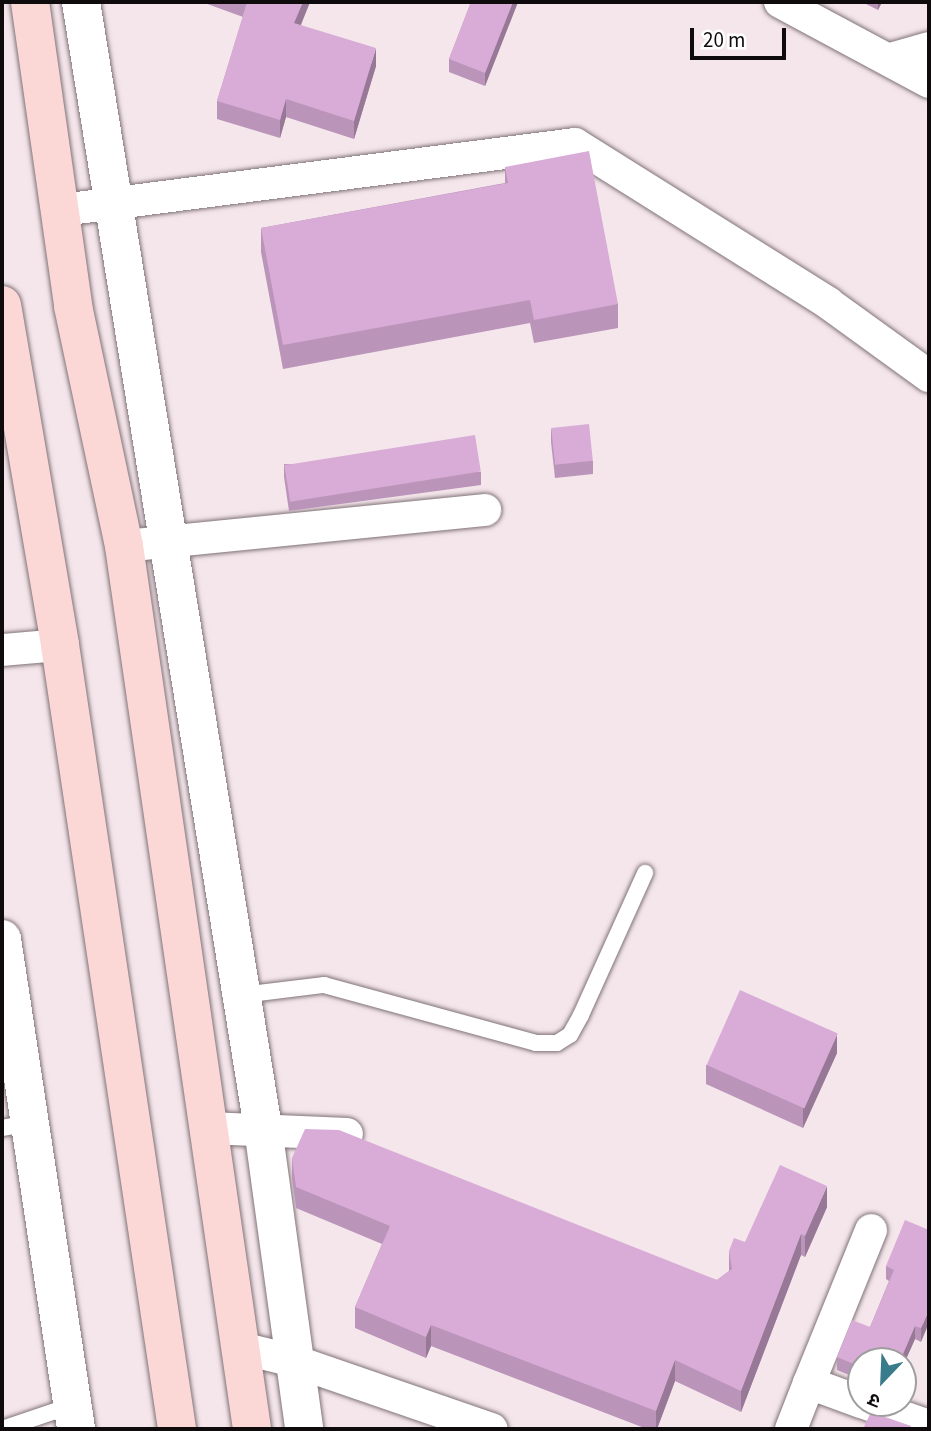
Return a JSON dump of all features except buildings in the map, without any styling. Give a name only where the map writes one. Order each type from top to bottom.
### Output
[{"type":"main road","points":[[30,2],[74,306],[124,546],[252,1429]]},
{"type":"main road","points":[[2,305],[60,645],[177,1429]]},
{"type":"street","points":[[81,2],[263,1128],[304,1429]]},
{"type":"street","points":[[780,2],[891,59],[929,82]]},
{"type":"street","points":[[891,59],[929,48]]},
{"type":"street","points":[[62,210],[575,144],[816,295],[929,376]]},
{"type":"street","points":[[124,546],[485,510]]},
{"type":"street","points":[[2,650],[60,645]]},
{"type":"street","points":[[2,939],[17,1125],[74,1417]]},
{"type":"street","points":[[208,1128],[342,1133],[381,1148]]},
{"type":"street","points":[[791,1429],[871,1230]]},
{"type":"street","points":[[241,1348],[294,1361],[492,1429]]},
{"type":"street","points":[[809,1383],[847,1396]]},
{"type":"street","points":[[904,1417],[929,1426]]},
{"type":"lane","points":[[242,995],[324,985],[536,1043],[557,1043],[570,1035],[581,1015],[645,873]]},
{"type":"lane","points":[[2,1429],[74,1417]]}]
